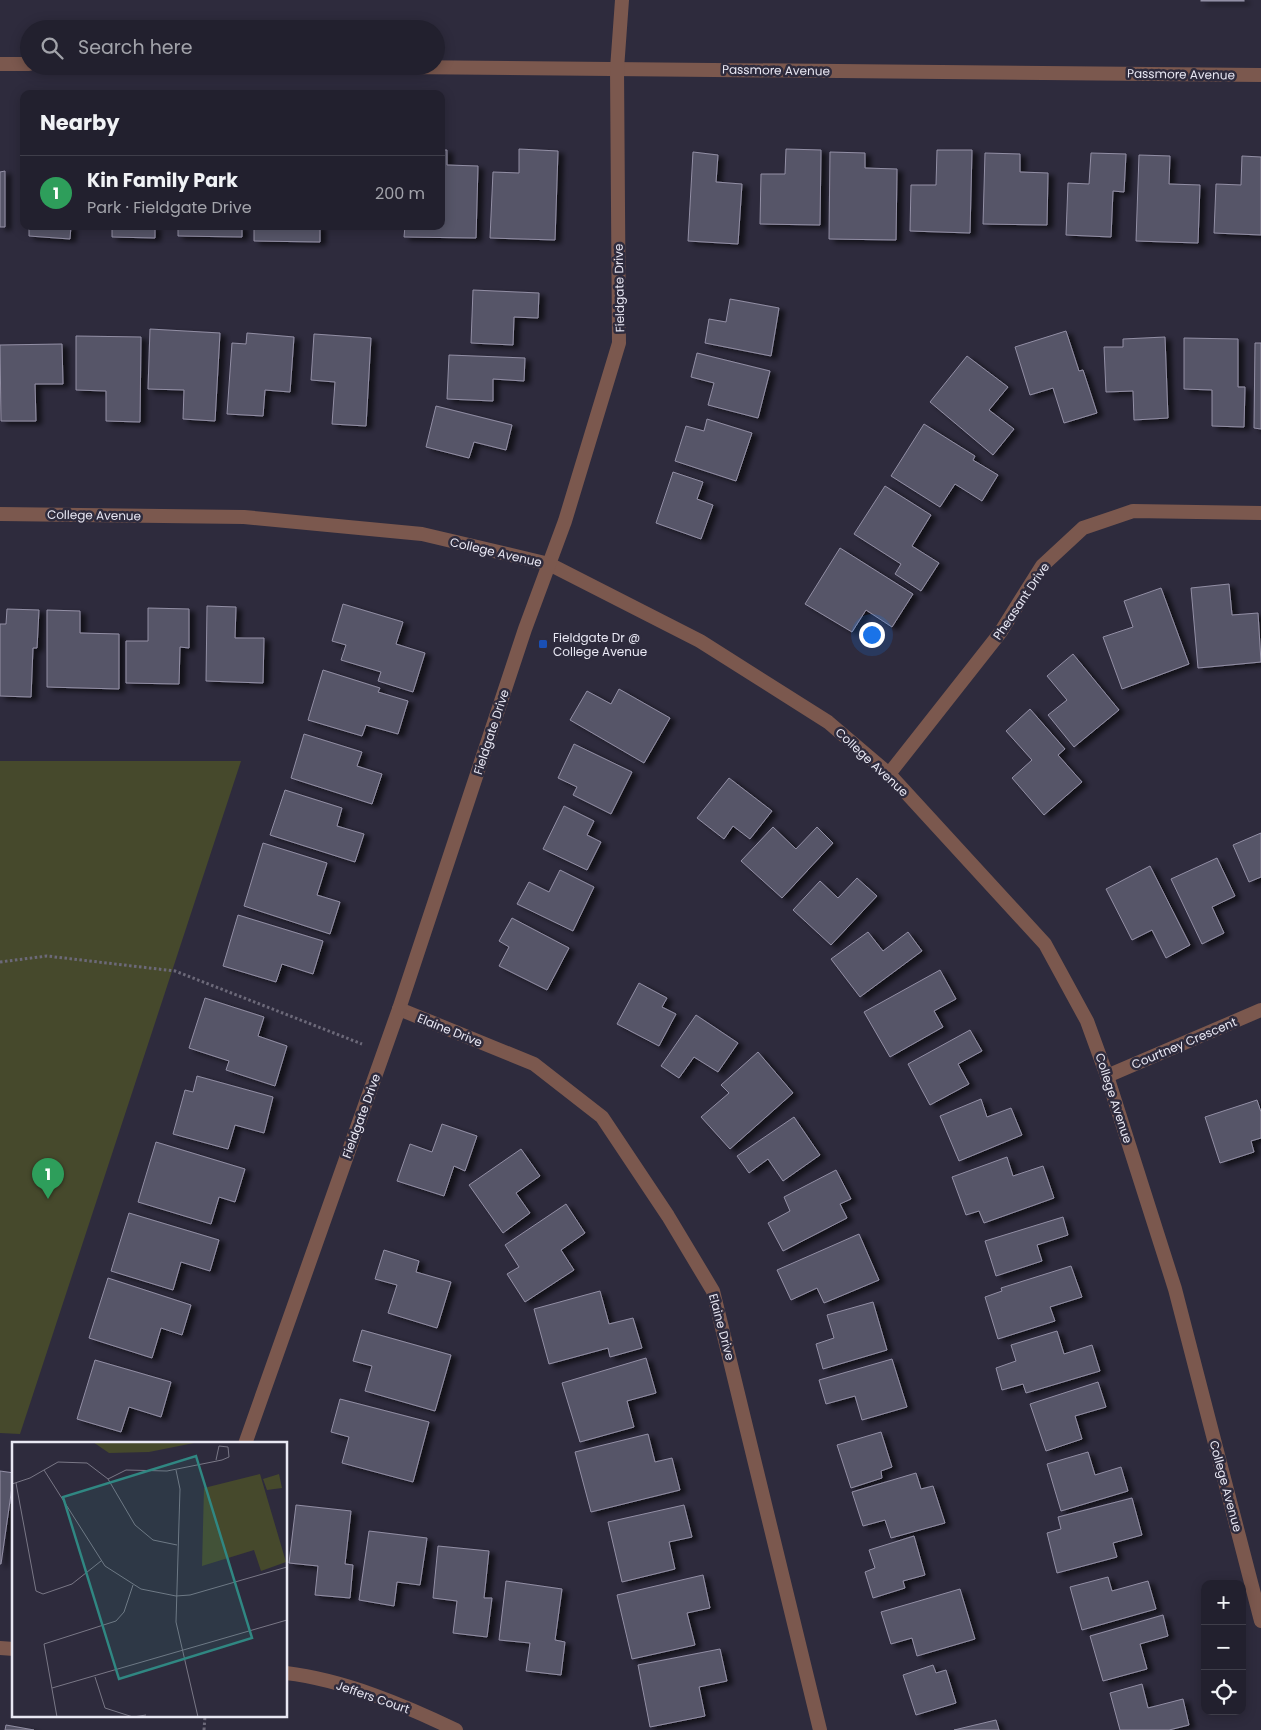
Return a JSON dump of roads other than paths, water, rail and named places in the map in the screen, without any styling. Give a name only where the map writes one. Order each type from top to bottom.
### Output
[{"type":"street","name":"Fieldgate Drive","points":[[246,1442],[399,1009],[525,629],[549,564],[619,343],[617,69],[622,0]]},
{"type":"street","points":[[0,64],[20,64]]},
{"type":"street","name":"Passmore Avenue","points":[[445,67],[1261,75]]},
{"type":"street","name":"Pheasant Drive","points":[[889,774],[1000,633],[1042,566],[1083,528],[1133,512],[1261,513]]},
{"type":"street","name":"College Avenue","points":[[0,514],[244,517],[422,534],[549,564],[700,641],[828,722],[889,774],[1045,944],[1087,1021],[1108,1076],[1175,1289],[1261,1621]]},
{"type":"street","name":"Elaine Drive","points":[[399,1009],[534,1064],[602,1117],[668,1216],[713,1291],[820,1730]]},
{"type":"street","name":"Courtney Crescent","points":[[1108,1076],[1261,1010]]},
{"type":"street","name":"Jeffers Court","points":[[288,1673],[341,1685],[421,1713],[456,1730]]},
{"type":"place","name":"Fieldgate Dr @ College Avenue","points":[[543,644]]},
{"type":"place","name":"Kin Family Park","points":[[48,1199]]}]
